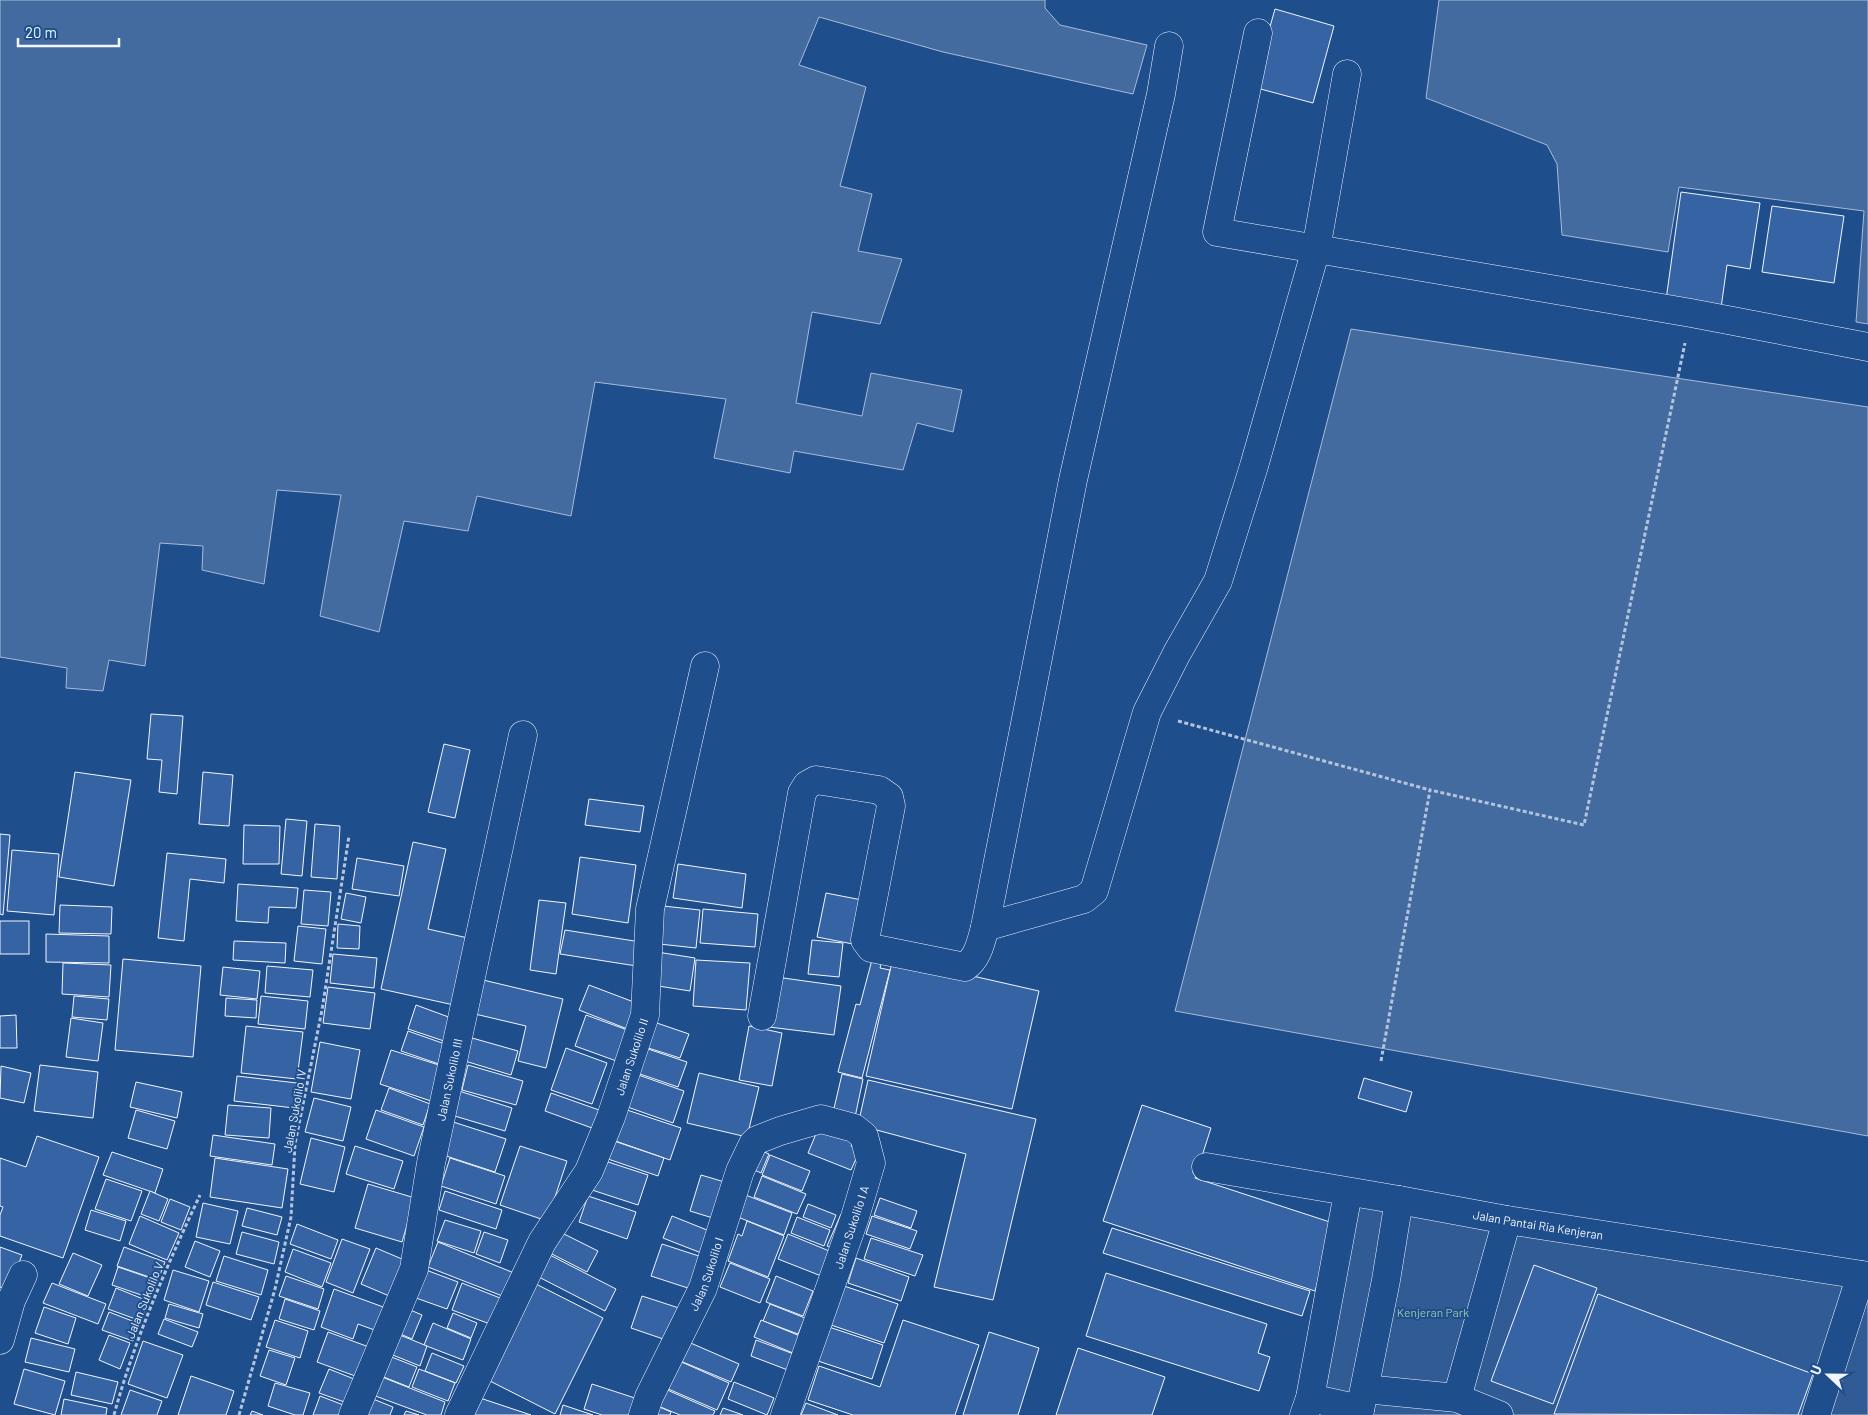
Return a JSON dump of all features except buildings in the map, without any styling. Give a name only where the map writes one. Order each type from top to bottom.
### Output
[{"type":"street","points":[[1258,33],[1217,232],[1691,312],[1868,347]]},
{"type":"street","points":[[762,1016],[802,793],[807,785],[816,780],[879,790],[889,797],[891,806],[865,940],[871,948],[964,967],[973,962],[986,927],[1073,480],[1161,94],[1169,46]]},
{"type":"street","points":[[986,927],[1084,899],[1094,891],[1147,712],[1177,653],[1218,581],[1254,466],[1316,249],[1347,74]]},
{"type":"street","name":"Jalan Sukolilo II","points":[[460,1415],[542,1242],[589,1171],[611,1117],[645,1015],[650,909],[705,666]]},
{"type":"street","name":"Jalan Sukolilo III","points":[[353,1415],[414,1270],[431,1163],[523,735]]},
{"type":"street","name":"Jalan Sukolilo I A","points":[[767,1136],[821,1119],[854,1128],[864,1136],[871,1163],[855,1217],[785,1415]]},
{"type":"street","name":"Jalan Sukolilo I","points":[[643,1415],[649,1397],[704,1288],[740,1171],[753,1144],[767,1136]]},
{"type":"street","name":"Jalan Pantai Ria Kenjeran","points":[[1206,1167],[1507,1220],[1865,1276]]},
{"type":"street","points":[[1348,1193],[1307,1406],[1457,1398],[1499,1415]]},
{"type":"street","points":[[1361,1404],[1386,1280],[1399,1200]]},
{"type":"street","points":[[1457,1398],[1507,1220]]},
{"type":"street","points":[[0,1340],[11,1301],[23,1275]]},
{"type":"street","points":[[1816,1415],[1865,1276]]},
{"type":"path","points":[[1147,712],[1227,736],[1430,790],[1584,825],[1684,346]]},
{"type":"path","points":[[1381,1061],[1430,790]]},
{"type":"path","name":"Jalan Sukolilo IV","points":[[239,1415],[275,1289],[291,1217],[295,1144],[322,1010],[349,836]]},
{"type":"path","name":"Jalan Sukolilo V","points":[[114,1415],[128,1362],[165,1269],[200,1196]]},
{"type":"shaded area","points":[[0,0],[1045,0],[1045,8],[1060,25],[1147,45],[1133,94],[943,52],[819,17],[799,65],[866,87],[840,186],[872,194],[858,251],[902,259],[880,324],[812,312],[796,403],[862,416],[871,373],[962,390],[953,432],[917,423],[903,470],[794,451],[790,473],[714,458],[726,399],[595,382],[571,516],[477,496],[468,531],[404,521],[379,632],[320,616],[341,495],[277,490],[264,584],[202,570],[203,546],[160,543],[145,666],[109,660],[103,691],[66,688],[67,668],[0,657]]},
{"type":"shaded area","points":[[1439,0],[1868,0],[1868,324],[1856,322],[1864,211],[1679,187],[1668,252],[1562,235],[1557,164],[1547,145],[1426,98]]},
{"type":"shaded area","points":[[1351,329],[1868,407],[1868,1136],[1175,1011]]},
{"type":"shaded area","name":"Kenjeran Park","points":[[1348,1193],[1868,1276],[1868,1415],[1304,1415]]}]
